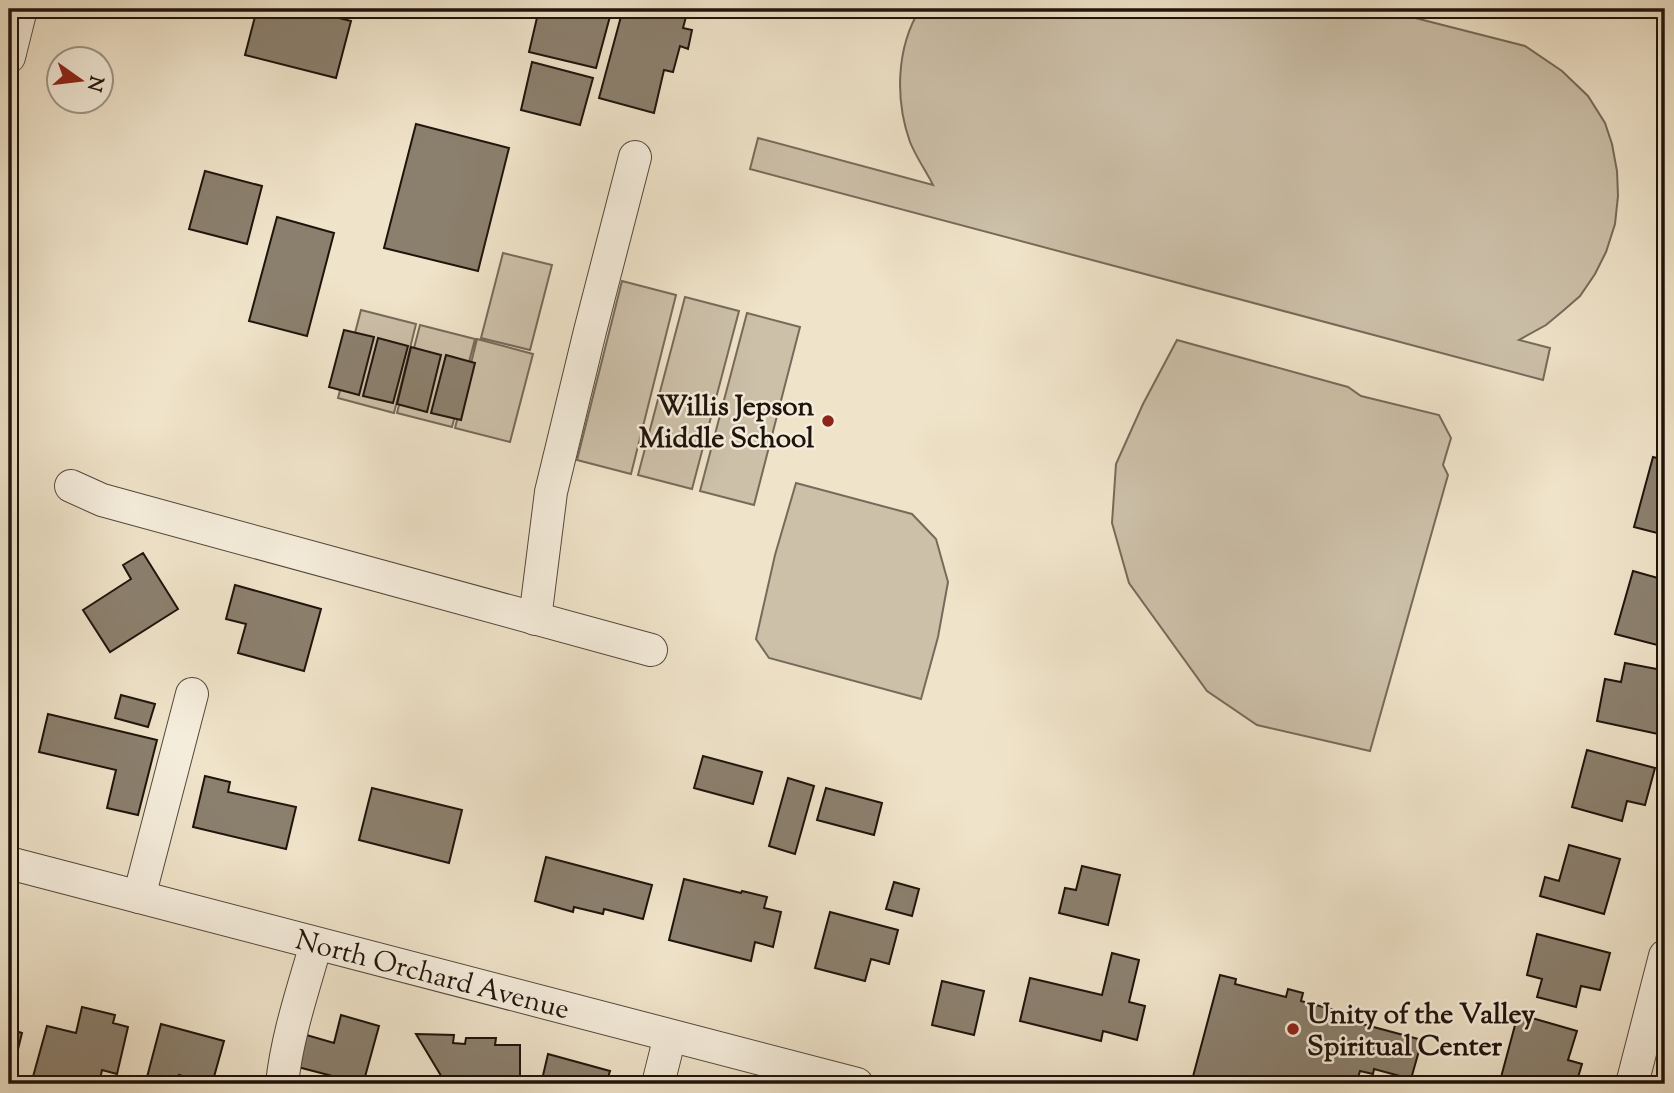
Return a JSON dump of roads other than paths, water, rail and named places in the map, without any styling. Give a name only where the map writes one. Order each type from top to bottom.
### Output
[{"type":"street","points":[[9,57],[21,9]]},
{"type":"street","points":[[535,619],[551,492],[635,157]]},
{"type":"street","points":[[71,486],[102,500],[651,650]]},
{"type":"street","points":[[139,897],[192,694]]},
{"type":"street","name":"North Orchard Avenue","points":[[9,863],[857,1084]]},
{"type":"street","points":[[282,1084],[290,1035],[316,944]]},
{"type":"street","points":[[1632,1084],[1665,956]]},
{"type":"street","points":[[658,1084],[670,1036]]},
{"type":"place","name":"Willis Jepson Middle School","points":[[828,421]]},
{"type":"place","name":"Unity of the Valley Spiritual Center","points":[[1293,1029]]}]
